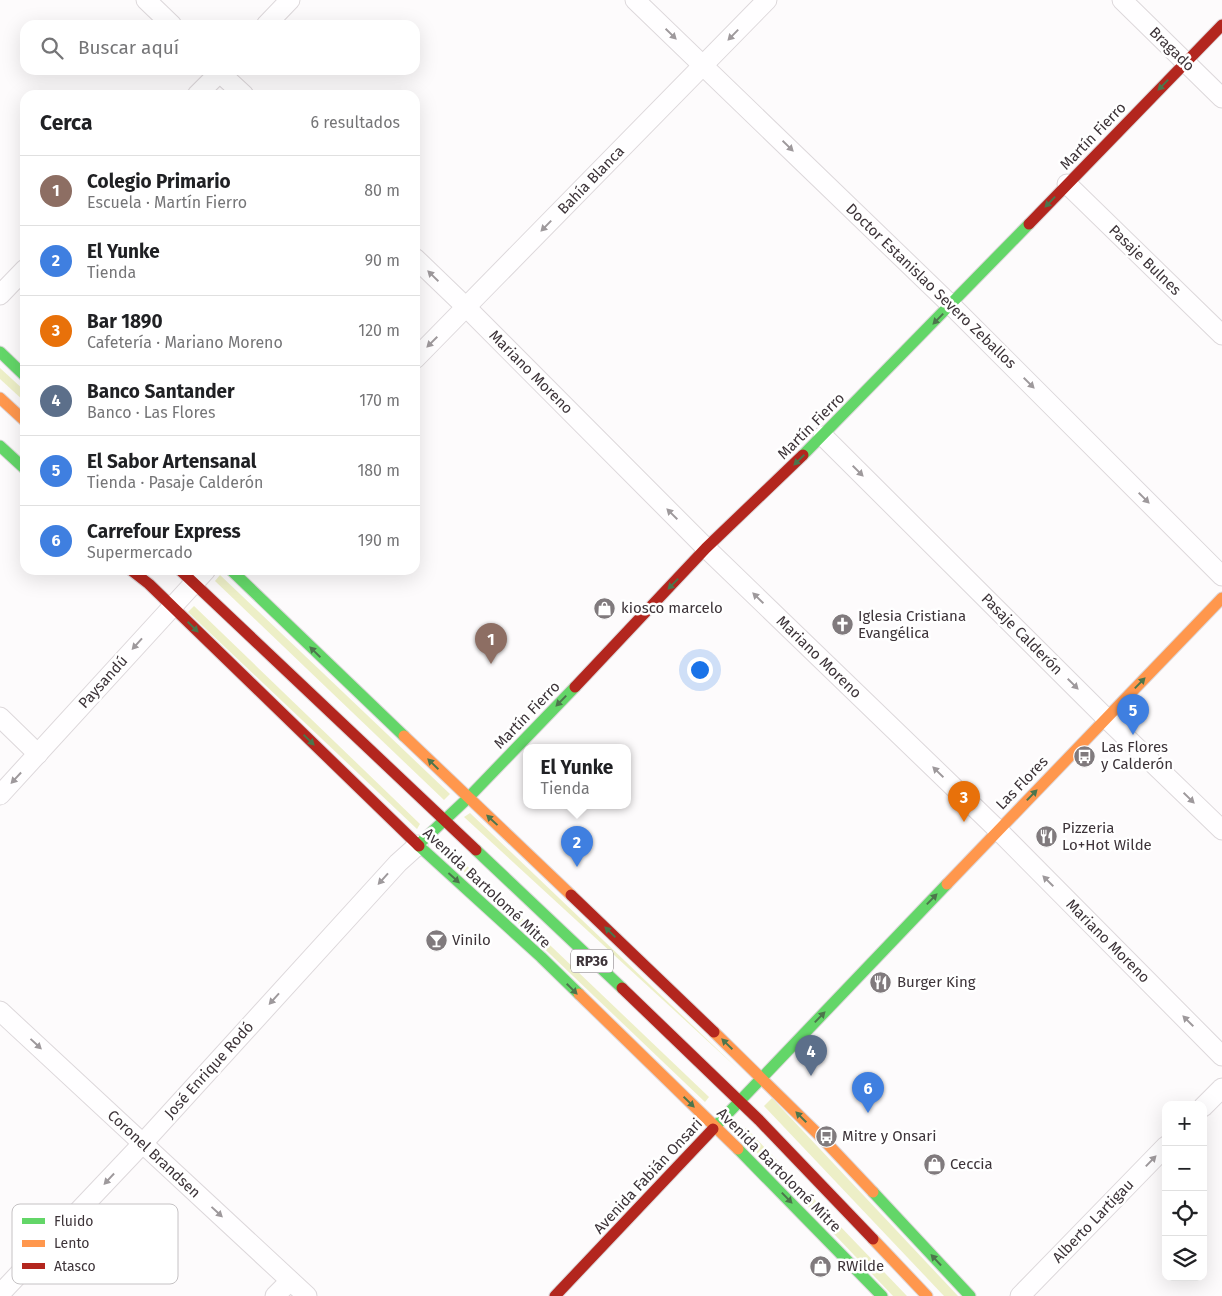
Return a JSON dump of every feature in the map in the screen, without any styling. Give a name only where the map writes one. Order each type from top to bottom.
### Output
[{"type":"street","points":[[146,0],[167,20]]},
{"type":"street","points":[[271,20],[290,0]]},
{"type":"street","name":"Doctor Estanislao Severo Zeballos","points":[[635,0],[951,305],[1222,576]]},
{"type":"street","name":"Bahía Blanca","points":[[420,354],[767,0]]},
{"type":"street","name":"Bragado","points":[[1122,0],[1222,98]]},
{"type":"street","name":"Martín Fierro","points":[[418,844],[468,798],[706,548],[824,436],[1222,25]]},
{"type":"street","points":[[202,90],[216,75]]},
{"type":"street","points":[[224,75],[239,90]]},
{"type":"street","name":"Pasaje Bulnes","points":[[1067,184],[1222,335]]},
{"type":"street","name":"Mariano Moreno","points":[[420,263],[706,548],[998,830],[1222,1056]]},
{"type":"street","points":[[0,295],[20,275]]},
{"type":"street","points":[[0,352],[20,371]]},
{"type":"street","points":[[0,398],[20,417]]},
{"type":"street","name":"Pasaje Calderón","points":[[824,436],[1106,718],[1222,830]]},
{"type":"street","points":[[0,446],[20,464]]},
{"type":"street","name":"Avenida Bartolomé Mitre","points":[[137,575],[418,844],[541,957],[715,1127],[882,1296]]},
{"type":"street","name":"Paysandú","points":[[0,795],[171,607],[192,575]]},
{"type":"street","name":"Avenida Bartolomé Mitre","points":[[194,575],[444,821],[740,1102],[927,1296]]},
{"type":"street","points":[[236,575],[762,1078],[822,1138],[970,1296]]},
{"type":"street","name":"Las Flores","points":[[762,1078],[1222,598]]},
{"type":"street","points":[[0,718],[38,754]]},
{"type":"street","name":"José Enrique Rodó","points":[[85,1204],[398,862],[418,844]]},
{"type":"street","name":"Coronel Brandsen","points":[[0,1011],[307,1296]]},
{"type":"street","name":"Avenida Fabián Onsari","points":[[555,1296],[762,1078]]},
{"type":"street","points":[[1207,1103],[1222,1088]]},
{"type":"street","name":"Alberto Lartigau","points":[[1020,1296],[1162,1150]]},
{"type":"street","name":"José Enrique Rodó","points":[[0,1294],[12,1281]]},
{"type":"street","points":[[276,1296],[290,1281]]},
{"type":"green space","points":[[0,368],[20,386],[20,397],[0,379]]},
{"type":"green space","points":[[220,575],[450,794],[444,800],[215,581]]},
{"type":"green space","points":[[194,606],[420,824],[417,829],[188,612]]},
{"type":"green space","points":[[470,813],[738,1069],[464,817]]},
{"type":"green space","points":[[443,843],[709,1097],[705,1102],[439,848]]},
{"type":"green space","points":[[772,1098],[958,1296],[944,1296],[764,1106]]},
{"type":"green space","points":[[746,1128],[907,1296],[893,1296],[739,1134]]},
{"type":"traffic: fast","points":[[803,455],[1029,224]]},
{"type":"traffic: fast","points":[[0,352],[20,371]]},
{"type":"traffic: fast","points":[[0,446],[20,464]]},
{"type":"traffic: fast","points":[[236,575],[404,736]]},
{"type":"traffic: fast","points":[[418,845],[468,798],[575,687]]},
{"type":"traffic: fast","points":[[419,846],[579,994]]},
{"type":"traffic: fast","points":[[476,850],[622,988]]},
{"type":"traffic: fast","points":[[713,1129],[947,884]]},
{"type":"traffic: fast","points":[[738,1149],[882,1296]]},
{"type":"traffic: fast","points":[[873,1192],[970,1296]]},
{"type":"traffic: slow","points":[[0,398],[20,416]]},
{"type":"traffic: slow","points":[[947,884],[1222,598]]},
{"type":"traffic: slow","points":[[404,736],[571,895]]},
{"type":"traffic: slow","points":[[579,994],[738,1149]]},
{"type":"traffic: slow","points":[[714,1032],[822,1138],[873,1192]]},
{"type":"traffic: slow","points":[[873,1239],[927,1296]]},
{"type":"traffic: jam","points":[[1029,224],[1222,25]]},
{"type":"traffic: jam","points":[[575,687],[706,548],[803,455]]},
{"type":"traffic: jam","points":[[137,575],[149,584],[419,846]]},
{"type":"traffic: jam","points":[[185,575],[476,850]]},
{"type":"traffic: jam","points":[[571,895],[714,1032]]},
{"type":"traffic: jam","points":[[622,988],[759,1120],[873,1239]]},
{"type":"traffic: jam","points":[[555,1296],[713,1129]]},
{"type":"place","name":"kiosco marcelo","points":[[605,608]]},
{"type":"place","name":"Iglesia Cristiana Evangélica","points":[[842,625]]},
{"type":"place","name":"Colegio Primario","points":[[491,664]]},
{"type":"place","name":"El Sabor Artensanal","points":[[1133,735]]},
{"type":"place","name":"Las Flores y Calderón","points":[[1085,756]]},
{"type":"place","name":"Bar 1890","points":[[964,822]]},
{"type":"place","name":"Pizzeria Lo+Hot Wilde","points":[[1046,837]]},
{"type":"place","name":"El Yunke","points":[[577,867]]},
{"type":"place","name":"Vinilo","points":[[436,940]]},
{"type":"place","name":"Burger King","points":[[881,982]]},
{"type":"place","name":"Banco Santander","points":[[811,1076]]},
{"type":"place","name":"Carrefour Express","points":[[868,1113]]},
{"type":"place","name":"Mitre y Onsari","points":[[826,1136]]},
{"type":"place","name":"Ceccia","points":[[934,1164]]},
{"type":"place","name":"RWilde","points":[[821,1266]]}]
